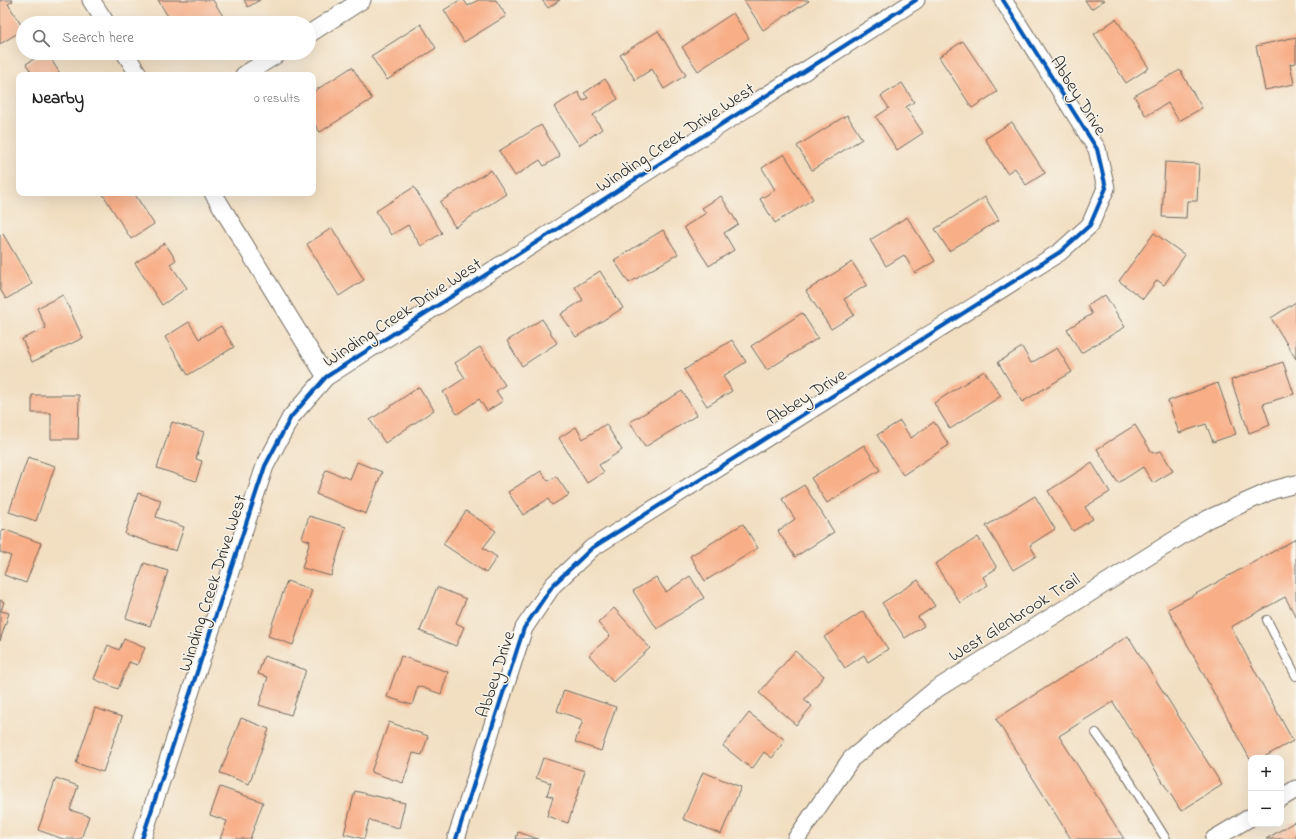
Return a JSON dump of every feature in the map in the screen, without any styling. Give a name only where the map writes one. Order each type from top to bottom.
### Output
[{"type":"street","points":[[91,0],[101,16]]},
{"type":"street","points":[[316,30],[362,0]]},
{"type":"street","name":"Winding Creek Drive West","points":[[142,839],[265,466],[291,417],[326,377],[916,0]]},
{"type":"street","name":"Abbey Drive","points":[[456,839],[524,628],[553,585],[592,548],[1060,252],[1090,225],[1106,188],[1097,149],[1003,0]]},
{"type":"street","points":[[129,60],[137,72]]},
{"type":"street","points":[[249,72],[268,60]]},
{"type":"street","points":[[215,196],[326,377]]},
{"type":"street","name":"West Glenbrook Trail","points":[[796,839],[851,759],[935,690],[1208,519],[1273,490],[1296,484]]},
{"type":"street","points":[[1284,796],[1296,789]]},
{"type":"street","points":[[1214,839],[1248,819]]},
{"type":"lane","points":[[1267,620],[1296,676]]},
{"type":"lane","points":[[1096,733],[1126,775],[1166,839]]},
{"type":"building","points":[[0,0],[12,0],[13,1],[8,4],[16,17],[16,34],[0,44]]},
{"type":"building","points":[[158,0],[213,0],[223,16],[191,15],[168,16]]},
{"type":"building","points":[[244,0],[260,0],[248,7]]},
{"type":"building","points":[[460,0],[464,0],[468,6],[478,0],[496,0],[506,16],[464,42],[444,10]]},
{"type":"building","points":[[542,0],[560,0],[548,8]]},
{"type":"building","points":[[744,0],[808,0],[809,1],[763,30]]},
{"type":"building","points":[[1085,0],[1105,0],[1091,9]]},
{"type":"building","points":[[733,13],[749,38],[698,71],[682,47]]},
{"type":"building","points":[[1116,19],[1149,68],[1126,83],[1094,34]]},
{"type":"building","points":[[421,24],[436,48],[387,80],[371,56]]},
{"type":"building","points":[[658,31],[686,75],[664,89],[652,69],[635,80],[620,55]]},
{"type":"building","points":[[1296,37],[1296,63],[1290,64],[1294,84],[1265,90],[1256,46]]},
{"type":"building","points":[[963,41],[997,92],[972,108],[939,57]]},
{"type":"building","points":[[33,60],[51,60],[59,72],[31,72],[26,64]]},
{"type":"building","points":[[352,67],[372,99],[320,132],[316,126],[316,90]]},
{"type":"building","points":[[1180,70],[1202,108],[1179,121],[1168,103],[1146,116],[1134,96]]},
{"type":"building","points":[[605,79],[618,99],[593,115],[602,129],[579,145],[554,107],[578,92],[583,101],[588,98],[584,93]]},
{"type":"building","points":[[902,83],[914,102],[906,107],[923,133],[897,150],[876,117],[889,108],[881,96]]},
{"type":"building","points":[[847,115],[862,139],[812,170],[797,146]]},
{"type":"building","points":[[1012,122],[1045,173],[1026,185],[1015,168],[1007,173],[985,139]]},
{"type":"building","points":[[541,125],[560,156],[544,166],[540,160],[515,176],[499,151]]},
{"type":"building","points":[[784,154],[813,199],[775,223],[760,199],[775,190],[762,168]]},
{"type":"building","points":[[1165,162],[1199,164],[1197,201],[1187,201],[1186,218],[1162,217]]},
{"type":"building","points":[[491,170],[506,194],[455,227],[440,202]]},
{"type":"building","points":[[414,187],[442,233],[421,246],[408,225],[391,235],[376,211]]},
{"type":"building","points":[[104,196],[136,196],[154,224],[131,239]]},
{"type":"building","points":[[721,196],[738,224],[724,233],[734,250],[709,266],[684,227],[706,213],[702,208]]},
{"type":"building","points":[[985,197],[999,220],[949,251],[935,229]]},
{"type":"building","points":[[907,217],[935,261],[915,273],[904,255],[886,266],[870,240]]},
{"type":"building","points":[[332,228],[364,280],[339,296],[307,244]]},
{"type":"building","points":[[663,230],[678,254],[629,283],[614,260]]},
{"type":"building","points":[[1154,233],[1185,255],[1164,285],[1157,280],[1143,299],[1119,281]]},
{"type":"building","points":[[3,234],[32,284],[6,299],[0,289],[0,235]]},
{"type":"building","points":[[165,243],[176,260],[170,264],[187,288],[162,305],[135,263]]},
{"type":"building","points":[[852,262],[867,285],[844,299],[854,315],[831,329],[806,291]]},
{"type":"building","points":[[600,271],[623,308],[576,337],[561,314],[583,300],[575,287]]},
{"type":"building","points":[[63,295],[83,338],[32,362],[22,339],[46,328],[37,308]]},
{"type":"building","points":[[1105,295],[1125,327],[1081,353],[1067,329],[1092,314],[1087,306]]},
{"type":"building","points":[[1296,302],[1296,359],[1271,318]]},
{"type":"building","points":[[802,313],[818,338],[767,370],[751,346]]},
{"type":"building","points":[[542,319],[557,343],[522,366],[507,341]]},
{"type":"building","points":[[189,322],[199,339],[221,326],[234,347],[188,375],[165,337]]},
{"type":"building","points":[[732,340],[746,362],[723,376],[732,391],[707,406],[684,370]]},
{"type":"building","points":[[480,347],[505,385],[496,391],[503,401],[487,411],[479,399],[457,414],[443,392],[465,378],[455,363]]},
{"type":"building","points":[[1022,347],[1031,363],[1057,348],[1072,372],[1022,402],[998,362]]},
{"type":"building","points":[[1283,362],[1294,394],[1263,404],[1270,425],[1249,433],[1231,380]]},
{"type":"building","points":[[984,371],[1001,396],[950,429],[934,403]]},
{"type":"building","points":[[1218,383],[1236,434],[1213,442],[1206,424],[1179,433],[1168,401]]},
{"type":"building","points":[[419,387],[434,410],[385,443],[370,420]]},
{"type":"building","points":[[682,391],[697,415],[645,447],[630,422]]},
{"type":"building","points":[[32,395],[79,395],[78,439],[51,439],[51,413],[32,413]]},
{"type":"building","points":[[900,421],[911,438],[934,422],[949,445],[903,475],[877,435]]},
{"type":"building","points":[[172,422],[204,432],[196,459],[202,461],[196,481],[157,468]]},
{"type":"building","points":[[606,424],[622,450],[599,465],[604,472],[587,483],[559,438],[576,427],[583,439]]},
{"type":"building","points":[[1135,425],[1152,453],[1161,451],[1173,471],[1153,483],[1143,467],[1118,483],[1097,449]]},
{"type":"building","points":[[864,445],[880,470],[827,503],[811,478]]},
{"type":"building","points":[[28,457],[55,466],[36,521],[9,512]]},
{"type":"building","points":[[357,462],[382,472],[366,514],[316,494],[326,470],[350,479]]},
{"type":"building","points":[[1092,463],[1110,492],[1085,507],[1093,519],[1073,531],[1048,491]]},
{"type":"building","points":[[541,471],[548,481],[556,476],[569,495],[552,505],[548,499],[523,515],[508,492]]},
{"type":"building","points":[[804,485],[834,532],[795,557],[778,531],[795,519],[782,499]]},
{"type":"building","points":[[138,493],[161,500],[156,517],[184,527],[176,551],[125,534]]},
{"type":"building","points":[[1035,496],[1055,529],[1030,545],[1036,556],[1013,570],[986,526]]},
{"type":"building","points":[[466,511],[496,531],[483,548],[497,557],[486,573],[443,544]]},
{"type":"building","points":[[309,516],[346,527],[331,576],[302,568],[310,541],[302,538]]},
{"type":"building","points":[[743,524],[758,548],[705,581],[690,556]]},
{"type":"building","points":[[3,529],[41,543],[26,583],[4,575],[11,556],[0,552],[0,536]]},
{"type":"building","points":[[978,537],[997,568],[983,577],[988,585],[960,603],[935,564]]},
{"type":"building","points":[[1296,539],[1296,617],[1285,597],[1231,627],[1293,741],[1267,755],[1248,756],[1168,609]]},
{"type":"building","points":[[144,563],[168,571],[150,626],[126,618]]},
{"type":"building","points":[[690,576],[704,598],[657,629],[633,591],[656,577],[666,592]]},
{"type":"building","points":[[918,580],[935,606],[918,617],[924,626],[905,638],[882,603]]},
{"type":"building","points":[[287,581],[312,590],[293,645],[268,636]]},
{"type":"building","points":[[437,587],[466,599],[456,623],[464,627],[456,646],[420,631]]},
{"type":"building","points":[[0,600],[4,602],[1,611],[9,613],[0,641]]},
{"type":"building","points":[[614,608],[650,648],[613,682],[589,655],[610,636],[598,623]]},
{"type":"building","points":[[863,611],[888,649],[868,662],[864,655],[845,668],[824,637]]},
{"type":"building","points":[[1128,636],[1222,785],[1181,811],[1113,702],[1059,736],[1124,839],[1071,839],[996,719]]},
{"type":"building","points":[[124,639],[145,648],[137,665],[129,662],[118,689],[94,679],[108,645],[119,650]]},
{"type":"building","points":[[795,651],[824,676],[804,700],[812,706],[796,725],[759,693]]},
{"type":"building","points":[[264,656],[306,670],[291,715],[259,705],[268,677],[258,674]]},
{"type":"building","points":[[401,656],[448,672],[441,694],[418,686],[412,705],[387,697]]},
{"type":"building","points":[[564,690],[616,707],[601,751],[575,742],[583,720],[557,711]]},
{"type":"building","points":[[95,708],[122,717],[103,772],[76,763]]},
{"type":"building","points":[[749,713],[785,740],[772,758],[764,752],[752,769],[723,746]]},
{"type":"building","points":[[241,718],[269,729],[249,784],[220,773]]},
{"type":"building","points":[[389,722],[428,736],[422,755],[413,753],[403,783],[371,772]]},
{"type":"building","points":[[543,758],[585,771],[568,823],[547,816],[553,797],[547,795],[551,783],[536,778]]},
{"type":"building","points":[[703,772],[741,787],[721,834],[683,819]]},
{"type":"building","points":[[56,778],[78,786],[70,810],[89,816],[81,839],[63,839],[38,830]]},
{"type":"building","points":[[220,787],[263,802],[250,839],[220,839],[227,821],[210,815]]},
{"type":"building","points":[[355,791],[405,803],[399,828],[369,820],[364,839],[344,834]]},
{"type":"building","points":[[1296,821],[1296,839],[1266,839]]},
{"type":"building","points":[[518,832],[538,839],[516,839]]},
{"type":"cycle path","points":[[142,839],[265,466],[291,417],[326,377],[916,0]]},
{"type":"cycle path","points":[[456,839],[524,628],[553,585],[592,548],[1060,252],[1090,225],[1106,188],[1097,149],[1003,0]]}]
